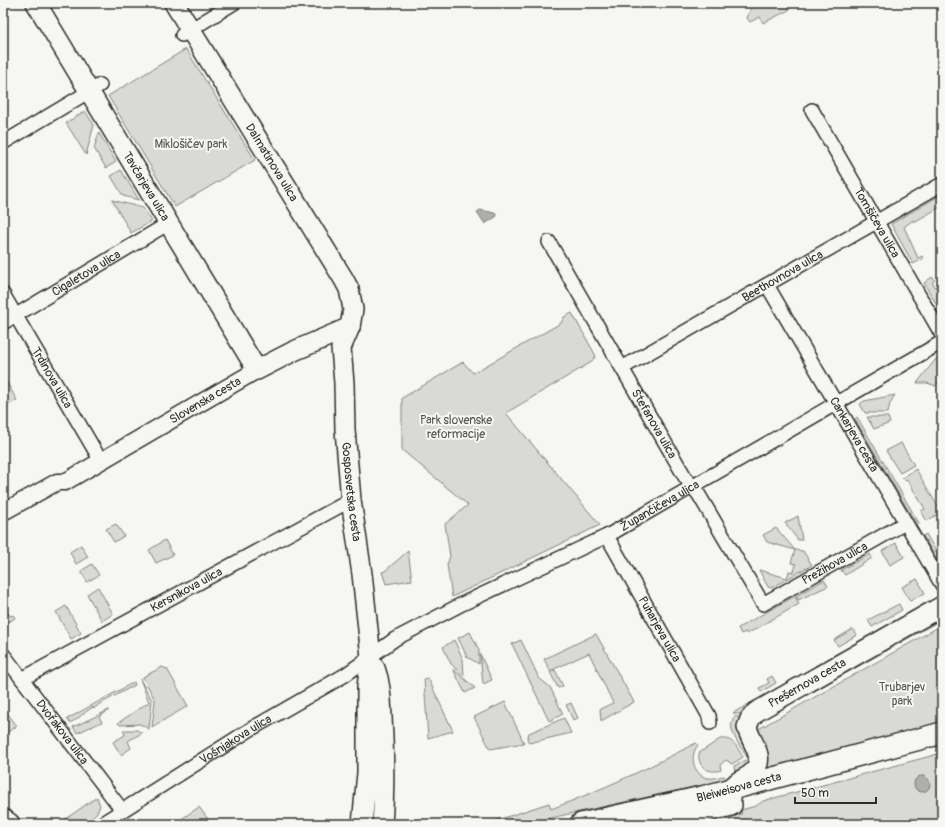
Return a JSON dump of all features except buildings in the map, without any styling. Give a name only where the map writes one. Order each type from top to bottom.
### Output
[{"type":"main road","name":"Tavčarjeva ulica","points":[[36,3],[94,88],[169,223],[257,370]]},
{"type":"main road","name":"Dalmatinova ulica","points":[[174,3],[186,33],[347,284],[353,309],[350,327]]},
{"type":"main road","name":"Slovenska cesta","points":[[257,370],[294,351],[350,327]]},
{"type":"main road","name":"Gosposvetska cesta","points":[[350,327],[341,348],[344,383],[345,430],[351,500],[362,574],[371,657],[379,680],[383,736],[384,790],[382,824]]},
{"type":"main road","name":"Prešernova cesta","points":[[740,792],[758,764],[757,750],[747,727],[750,719],[756,712],[942,606]]},
{"type":"main road","name":"Gosposvetska cesta","points":[[362,824],[367,773],[367,687],[371,657]]},
{"type":"main road","name":"Bleiweisova cesta","points":[[656,824],[740,792],[942,732]]},
{"type":"main road","name":"Bleiweisova cesta","points":[[581,824],[740,792],[942,747]]},
{"type":"main road","points":[[3,820],[9,824]]},
{"type":"street","points":[[186,33],[234,3]]},
{"type":"street","points":[[3,143],[94,88]]},
{"type":"street","name":"Tomšičeva ulica","points":[[812,110],[942,335]]},
{"type":"street","name":"Beethovnova ulica","points":[[622,368],[942,184]]},
{"type":"street","name":"Cigaletova ulica","points":[[3,323],[169,223]]},
{"type":"street","name":"Štefanova ulica","points":[[549,242],[685,477],[693,486],[763,604]]},
{"type":"street","name":"Cankarjeva cesta","points":[[767,285],[942,585]]},
{"type":"street","name":"Trdinova ulica","points":[[3,294],[101,461]]},
{"type":"street","name":"Župančičeva ulica","points":[[371,657],[405,634],[607,536],[835,402],[942,342]]},
{"type":"street","name":"Slovenska cesta","points":[[3,524],[61,489],[66,482],[257,370]]},
{"type":"street","name":"Slovenska cesta","points":[[3,512],[57,482],[66,482]]},
{"type":"street","name":"Kersnikova ulica","points":[[22,679],[351,500]]},
{"type":"street","name":"Prežihova ulica","points":[[763,604],[905,523]]},
{"type":"street","name":"Puharjeva ulica","points":[[607,536],[710,716],[710,723]]},
{"type":"street","name":"Dvořakova ulica","points":[[3,654],[122,810]]},
{"type":"street","name":"Vošnjakova ulica","points":[[101,824],[226,744],[345,675],[371,657]]},
{"type":"green space","points":[[750,3],[785,3],[786,5],[791,3],[789,10],[763,23],[760,17],[750,22],[747,18],[752,5]]},
{"type":"green space","name":"Miklošičev park","points":[[186,49],[255,160],[175,207],[108,96]]},
{"type":"green space","points":[[85,111],[94,125],[86,155],[66,123]]},
{"type":"green space","points":[[99,133],[116,162],[106,168],[94,148]]},
{"type":"green space","points":[[121,170],[139,200],[123,196],[111,176]]},
{"type":"green space","points":[[942,194],[942,206],[914,222],[913,220],[904,227],[918,258],[922,256],[923,259],[913,264],[891,224]]},
{"type":"green space","points":[[112,200],[143,208],[152,221],[131,233]]},
{"type":"green space","points":[[932,277],[935,280],[932,282],[939,293],[942,292],[942,314],[924,283]]},
{"type":"green space","name":"Park slovenske reformacije","points":[[572,313],[596,356],[590,363],[506,413],[600,525],[452,597],[447,565],[450,556],[445,524],[468,505],[402,450],[402,398],[463,362],[473,373],[561,323],[564,317]]},
{"type":"green space","points":[[942,356],[942,375],[936,386],[927,383],[917,383],[935,360]]},
{"type":"green space","points":[[3,376],[17,400],[3,408]]},
{"type":"green space","points":[[895,395],[890,403],[888,413],[865,413],[860,404],[864,401]]},
{"type":"green space","points":[[857,417],[919,523],[917,525],[855,419]]},
{"type":"green space","points":[[867,417],[888,417],[890,423],[874,429]]},
{"type":"green space","points":[[901,443],[914,465],[900,473],[886,451]]},
{"type":"green space","points":[[916,469],[941,512],[927,521],[921,511],[925,509],[907,479],[904,480],[902,478]]},
{"type":"green space","points":[[798,516],[802,540],[798,540],[785,523]]},
{"type":"green space","points":[[116,524],[124,536],[114,542],[106,529]]},
{"type":"green space","points":[[776,528],[795,550],[767,542],[763,535]]},
{"type":"green space","points":[[926,534],[942,562],[942,568],[923,536]]},
{"type":"green space","points":[[165,540],[173,555],[156,563],[149,550]]},
{"type":"green space","points":[[896,543],[904,557],[890,565],[882,551]]},
{"type":"green space","points":[[81,545],[88,557],[76,564],[70,552]]},
{"type":"green space","points":[[795,550],[803,551],[812,565],[771,588],[768,587],[759,570],[787,578],[789,571],[794,572],[796,564],[791,563]]},
{"type":"green space","points":[[408,551],[412,580],[386,584],[382,572]]},
{"type":"green space","points":[[870,554],[872,558],[845,575],[841,570]]},
{"type":"green space","points":[[92,564],[99,575],[87,582],[81,571]]},
{"type":"green space","points":[[917,579],[925,593],[910,601],[902,587]]},
{"type":"green space","points":[[824,580],[828,586],[798,600],[796,596]]},
{"type":"green space","points":[[98,587],[113,614],[102,621],[87,594]]},
{"type":"green space","points":[[795,596],[799,604],[747,634],[746,632],[741,634],[738,628]]},
{"type":"green space","points":[[929,601],[930,604],[817,668],[815,666]]},
{"type":"green space","points":[[899,604],[902,610],[872,627],[868,620]]},
{"type":"green space","points":[[66,606],[81,633],[71,639],[56,612]]},
{"type":"green space","points":[[8,613],[10,616],[13,615],[15,618],[5,624],[3,616]]},
{"type":"green space","points":[[938,613],[941,619],[939,621],[811,693],[809,691]]},
{"type":"green space","name":"Trubarjev park","points":[[942,625],[942,727],[767,775],[753,732]]},
{"type":"green space","points":[[853,629],[857,635],[838,646],[834,640]]},
{"type":"green space","points":[[470,632],[479,650],[479,664],[467,657],[458,638]]},
{"type":"green space","points":[[596,634],[634,702],[601,721],[600,709],[613,703],[589,653],[550,671],[544,659]]},
{"type":"green space","points":[[454,640],[463,659],[464,676],[451,664],[443,647]]},
{"type":"green space","points":[[521,640],[539,678],[550,687],[563,714],[549,721],[512,644]]},
{"type":"green space","points":[[480,654],[492,680],[483,684]]},
{"type":"green space","points":[[162,667],[167,669],[188,706],[152,727],[155,700],[143,677]]},
{"type":"green space","points":[[453,669],[475,688],[465,693]]},
{"type":"green space","points":[[555,670],[563,686],[558,688],[550,672]]},
{"type":"green space","points":[[772,676],[776,683],[761,692],[759,688],[769,683],[767,679]]},
{"type":"green space","points":[[428,678],[453,731],[428,738],[424,679]]},
{"type":"green space","points":[[140,679],[152,700],[149,729],[140,724],[120,725],[118,723],[149,702]]},
{"type":"green space","points":[[134,682],[135,685],[98,705],[94,709],[93,707],[70,723],[67,719]]},
{"type":"green space","points":[[754,701],[755,704],[743,715],[733,713]]},
{"type":"green space","points":[[505,702],[524,743],[490,749],[474,717]]},
{"type":"green space","points":[[571,703],[578,718],[573,720],[566,705]]},
{"type":"green space","points":[[3,707],[17,726],[3,735]]},
{"type":"green space","points":[[109,710],[99,717],[102,722],[77,733],[73,727]]},
{"type":"green space","points":[[735,716],[743,719],[753,763],[735,773],[734,766],[748,759],[738,744],[733,732],[732,721]]},
{"type":"green space","points":[[564,718],[571,733],[529,743],[527,739],[529,733]]},
{"type":"green space","points":[[123,730],[137,730],[142,733],[128,741],[131,748],[121,755],[113,742],[125,735]]},
{"type":"green space","points":[[720,739],[732,741],[743,757],[732,764],[726,760],[720,765],[721,770],[708,770],[702,766],[699,753]]},
{"type":"green space","points":[[696,743],[698,745],[695,749],[693,759],[698,773],[707,778],[724,776],[726,780],[523,824],[485,824],[549,803],[551,809],[625,778]]},
{"type":"green space","points":[[942,753],[942,824],[730,824],[729,818],[742,814],[741,810],[756,806],[763,801]]},
{"type":"green space","points":[[97,797],[100,806],[97,812],[88,820],[70,824],[58,824]]},
{"type":"green space","points":[[199,807],[208,819],[208,824],[174,824]]},
{"type":"shaded area","points":[[480,210],[495,213],[497,216],[485,224],[477,212]]},
{"type":"shaded area","points":[[919,776],[925,776],[930,781],[928,790],[925,792],[919,792],[914,787],[914,781]]}]
